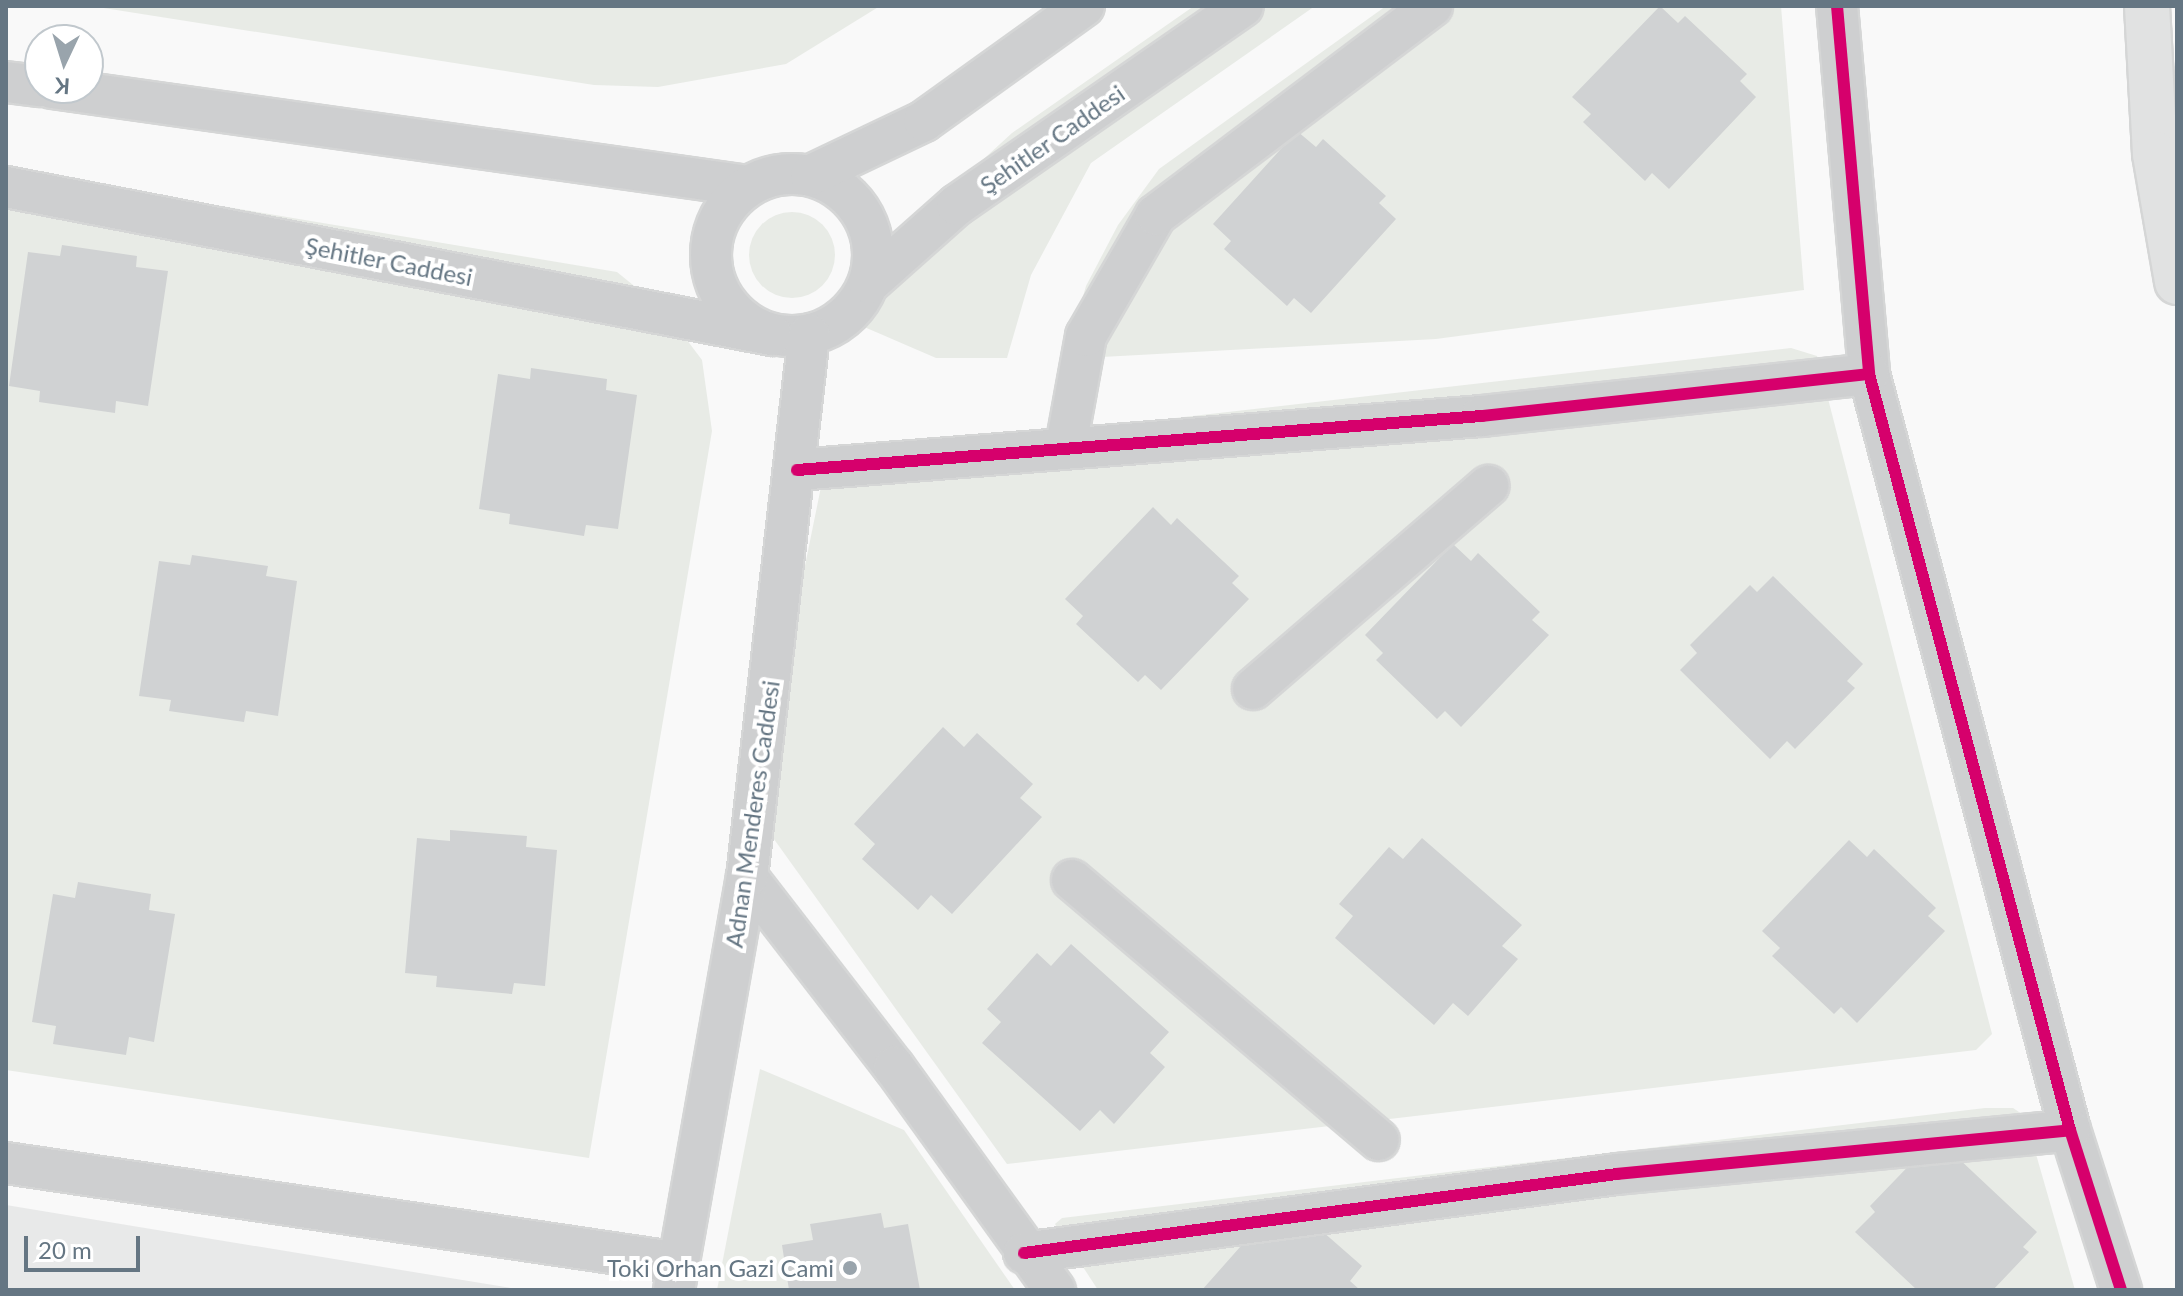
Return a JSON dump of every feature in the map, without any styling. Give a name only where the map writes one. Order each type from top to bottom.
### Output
[{"type":"highway","points":[[2147,6],[2155,154],[2177,282]]},
{"type":"street","points":[[811,175],[924,121],[1084,6]]},
{"type":"street","name":"Şehitler Caddesi","points":[[869,283],[957,205],[1243,6]]},
{"type":"street","points":[[1066,446],[1086,336],[1156,215],[1432,6]]},
{"type":"street","points":[[1837,6],[1869,374],[2070,1130],[2121,1290]]},
{"type":"street","points":[[104,95],[748,186]]},
{"type":"street","points":[[778,175],[811,175],[836,186],[856,205],[870,229],[874,257],[869,283],[855,308],[834,326],[791,335],[737,315],[714,282],[710,255],[714,227],[728,204],[748,186],[778,175]]},
{"type":"street","name":"Şehitler Caddesi","points":[[6,187],[791,335]]},
{"type":"street","name":"Adnan Menderes Caddesi","points":[[677,1276],[747,877],[797,470],[791,335]]},
{"type":"street","points":[[797,470],[1066,446],[1482,416],[1869,374]]},
{"type":"street","points":[[1253,689],[1488,486]]},
{"type":"street","points":[[747,877],[894,1067],[1024,1253],[1055,1290]]},
{"type":"street","points":[[1072,880],[1379,1140]]},
{"type":"street","points":[[1024,1253],[1617,1174],[2070,1130]]},
{"type":"street","points":[[6,1163],[677,1276]]},
{"type":"shaded area","points":[[91,6],[880,6],[786,64],[658,87],[594,85]]},
{"type":"shaded area","points":[[1194,6],[1315,6],[1091,163],[1031,275],[1007,358],[936,358],[855,323],[951,189],[1012,133]]},
{"type":"shaded area","points":[[1386,6],[1781,6],[1804,290],[1436,339],[1065,359],[1086,286],[1118,225],[1159,169]]},
{"type":"shaded area","points":[[6,170],[617,272],[665,311],[702,360],[712,431],[589,1158],[6,1070]]},
{"type":"shaded area","points":[[792,212],[808,216],[822,225],[831,239],[835,255],[831,271],[822,285],[808,294],[792,298],[776,294],[762,285],[753,271],[749,255],[753,239],[762,225],[776,216]]},
{"type":"shaded area","points":[[1791,348],[1817,356],[1992,1034],[1976,1050],[1007,1164],[771,835],[758,797],[824,472],[840,456]]},
{"type":"shaded area","points":[[760,1069],[904,1130],[1015,1290],[717,1290]]},
{"type":"shaded area","points":[[1985,1108],[2013,1108],[2025,1116],[2075,1290],[1098,1290],[1055,1224],[1062,1218]]},
{"type":"shaded area","points":[[6,1205],[139,1227],[523,1290],[6,1290]]},
{"type":"building","points":[[1660,6],[1678,23],[1685,16],[1747,74],[1740,81],[1756,97],[1669,189],[1652,173],[1645,181],[1583,122],[1591,114],[1572,97]]},
{"type":"building","points":[[1297,131],[1316,147],[1323,139],[1386,196],[1379,203],[1396,219],[1311,313],[1294,298],[1287,306],[1224,249],[1231,241],[1213,224]]},
{"type":"building","points":[[62,245],[137,256],[136,267],[168,271],[148,406],[116,401],[115,413],[39,402],[40,391],[9,386],[28,252],[60,256]]},
{"type":"building","points":[[531,368],[607,379],[606,390],[637,395],[618,529],[586,525],[584,536],[509,524],[510,514],[479,509],[498,374],[530,379]]},
{"type":"building","points":[[1153,507],[1171,525],[1177,518],[1239,576],[1232,583],[1249,599],[1161,690],[1145,675],[1138,682],[1076,624],[1083,616],[1065,599]]},
{"type":"building","points":[[1453,544],[1471,561],[1478,553],[1540,612],[1532,620],[1549,635],[1461,727],[1445,711],[1437,719],[1376,660],[1383,653],[1365,635]]},
{"type":"building","points":[[192,555],[268,566],[266,576],[297,581],[278,716],[246,711],[244,722],[169,711],[171,700],[139,696],[159,561],[190,565]]},
{"type":"building","points":[[1773,576],[1863,664],[1847,681],[1855,688],[1795,749],[1787,741],[1770,759],[1680,670],[1697,653],[1690,645],[1750,585],[1757,592]]},
{"type":"building","points":[[943,727],[964,747],[977,733],[1033,784],[1020,798],[1042,817],[952,914],[931,895],[918,910],[862,859],[875,844],[854,824]]},
{"type":"building","points":[[450,830],[527,836],[526,847],[557,850],[545,986],[514,983],[512,994],[436,987],[437,976],[405,973],[417,838],[450,841]]},
{"type":"building","points":[[1422,838],[1522,925],[1502,946],[1518,959],[1468,1016],[1453,1003],[1434,1025],[1335,938],[1353,916],[1339,904],[1389,847],[1403,859]]},
{"type":"building","points":[[1849,840],[1867,857],[1874,849],[1936,908],[1928,916],[1945,931],[1857,1023],[1841,1007],[1834,1014],[1772,956],[1780,948],[1762,931]]},
{"type":"building","points":[[78,882],[151,894],[149,910],[175,914],[154,1042],[129,1037],[126,1055],[53,1044],[56,1026],[32,1022],[53,894],[75,898]]},
{"type":"building","points":[[1071,944],[1169,1032],[1150,1053],[1165,1067],[1114,1124],[1100,1110],[1080,1131],[982,1043],[1001,1022],[987,1009],[1037,953],[1051,966]]},
{"type":"building","points":[[1941,1142],[2037,1232],[2023,1247],[2029,1252],[1993,1290],[1917,1290],[1855,1232],[1875,1212],[1870,1206],[1922,1152]]},
{"type":"building","points":[[1271,1212],[1306,1217],[1362,1266],[1350,1281],[1360,1290],[1202,1290]]},
{"type":"building","name":"Toki Orhan Gazi Cami","points":[[881,1213],[884,1228],[908,1224],[920,1290],[789,1290],[782,1245],[813,1240],[810,1224]]},
{"type":"cycle path","points":[[1837,6],[1869,374],[2070,1130],[2121,1290]]},
{"type":"cycle path","points":[[797,470],[1482,416],[1869,374]]},
{"type":"cycle path","points":[[1024,1253],[1617,1174],[2070,1130]]},
{"type":"place","name":"Toki Orhan Gazi Cami","points":[[850,1268]]}]
